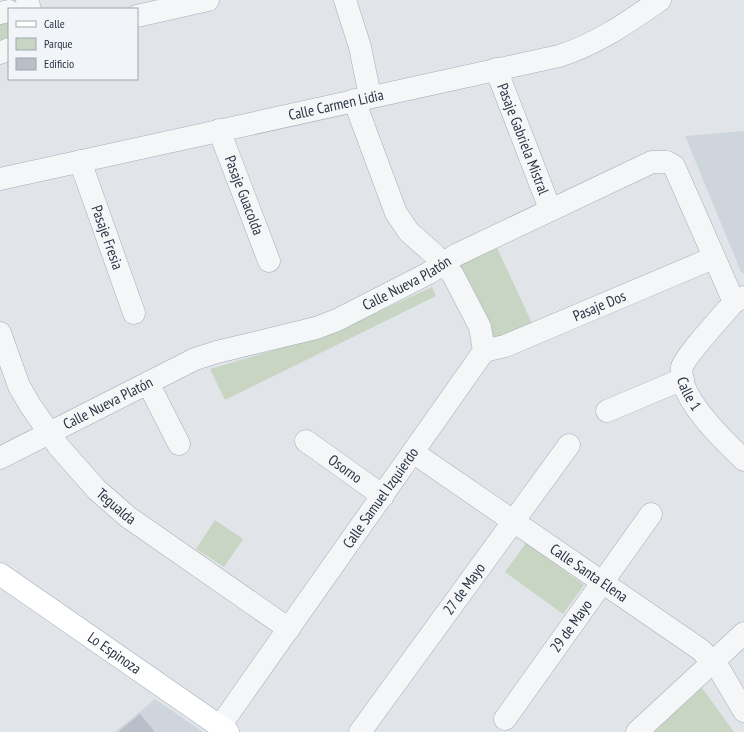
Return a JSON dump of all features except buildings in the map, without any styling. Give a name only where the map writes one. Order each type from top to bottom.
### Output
[{"type":"main road","name":"Lo Espinoza","points":[[0,574],[224,729]]},
{"type":"street","points":[[138,16],[208,0]]},
{"type":"street","points":[[345,0],[360,47],[362,98],[396,213],[409,232],[443,263],[458,283],[480,327],[484,351]]},
{"type":"street","name":"Calle Carmen Lidia","points":[[0,179],[362,98],[559,56],[608,36],[660,0]]},
{"type":"street","name":"Pasaje Gabriela Mistral","points":[[496,69],[550,209]]},
{"type":"street","name":"Pasaje Guacolda","points":[[219,130],[269,261]]},
{"type":"street","name":"Pasaje Fresia","points":[[80,161],[134,313]]},
{"type":"street","name":"Calle Nueva Platón","points":[[0,458],[206,355],[316,328],[332,322],[429,273],[456,255],[550,209],[652,162],[667,162],[674,166],[713,258],[739,300]]},
{"type":"street","name":"Pasaje Dos","points":[[484,351],[505,346],[713,258]]},
{"type":"street","name":"Calle 1","points":[[739,300],[685,362],[682,370],[683,379],[688,392],[704,420],[744,460]]},
{"type":"street","name":"Tegualda","points":[[0,333],[19,386],[30,405],[71,462],[112,504],[289,629]]},
{"type":"street","name":"Calle Samuel Izquierdo","points":[[224,729],[289,629],[414,453],[484,351]]},
{"type":"street","points":[[607,411],[683,379]]},
{"type":"street","points":[[148,383],[179,444]]},
{"type":"street","name":"Osorno","points":[[306,441],[383,496]]},
{"type":"street","name":"27 de Mayo","points":[[360,732],[569,445]]},
{"type":"street","name":"Calle Santa Elena","points":[[414,453],[701,650],[714,662],[744,711]]},
{"type":"street","name":"29 de Mayo","points":[[505,719],[651,514]]},
{"type":"street","points":[[637,732],[744,633]]},
{"type":"shaded area","points":[[744,131],[744,273],[741,272],[685,136]]},
{"type":"shaded area","points":[[155,699],[203,732],[115,732]]},
{"type":"green space","points":[[8,16],[8,37],[0,41],[0,18]]},
{"type":"green space","points":[[497,248],[532,323],[495,340],[460,265]]},
{"type":"green space","points":[[432,287],[436,296],[225,400],[210,369],[335,332]]},
{"type":"green space","points":[[215,520],[243,539],[224,567],[196,549]]},
{"type":"green space","points":[[526,543],[584,585],[563,614],[505,572]]},
{"type":"green space","points":[[702,688],[734,732],[647,732]]}]
